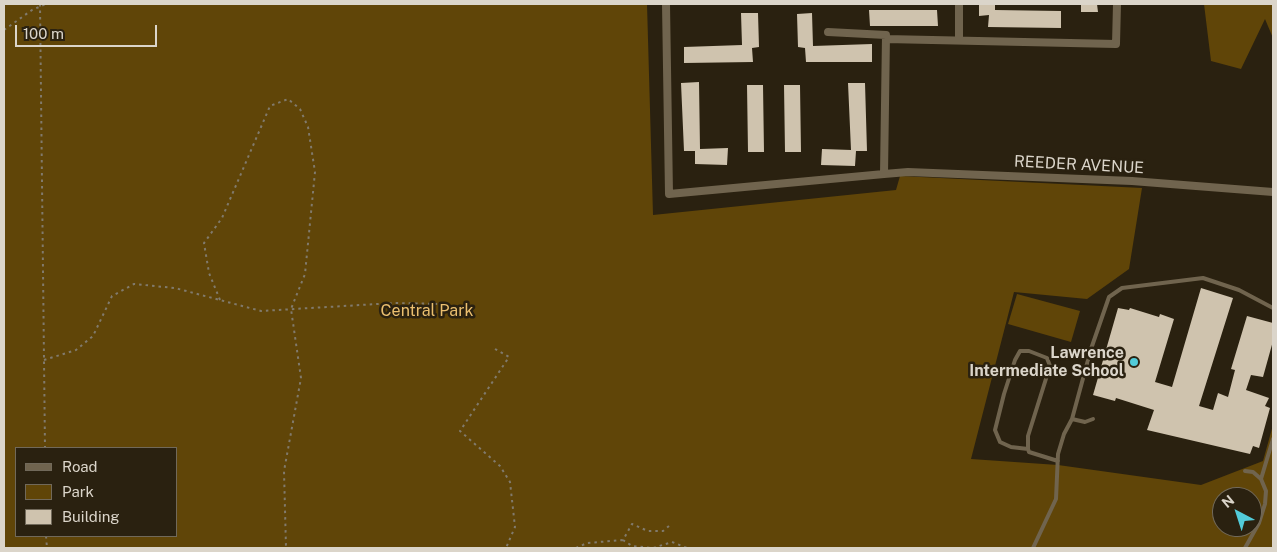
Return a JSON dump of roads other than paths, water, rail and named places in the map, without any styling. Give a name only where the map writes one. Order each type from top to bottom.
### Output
[{"type":"street","name":"REEDER AVENUE","points":[[666,4],[669,194],[908,172],[1132,180],[1273,192]]},
{"type":"street","points":[[959,4],[959,40]]},
{"type":"street","points":[[886,39],[1116,44],[1117,4]]},
{"type":"street","points":[[828,32],[886,35],[884,174]]},
{"type":"lane","points":[[1033,548],[1056,499],[1058,454],[1064,434],[1072,419],[1091,349],[1109,296],[1122,288],[1203,278],[1239,290],[1273,308]]},
{"type":"lane","points":[[1028,449],[1028,436],[1050,366],[1047,358],[1020,351],[1015,360],[1004,394],[995,430],[1000,442],[1011,447],[1028,449],[1029,452],[1058,461]]},
{"type":"lane","points":[[1072,419],[1085,422],[1093,419]]},
{"type":"lane","points":[[1261,479],[1273,439]]},
{"type":"lane","points":[[1244,548],[1259,523],[1265,504],[1266,491],[1261,479],[1254,472],[1245,471]]},
{"type":"place","name":"Lawrence Intermediate School","points":[[1134,362]]},
{"type":"park label","name":"Central Park","points":[[427,311]]}]
